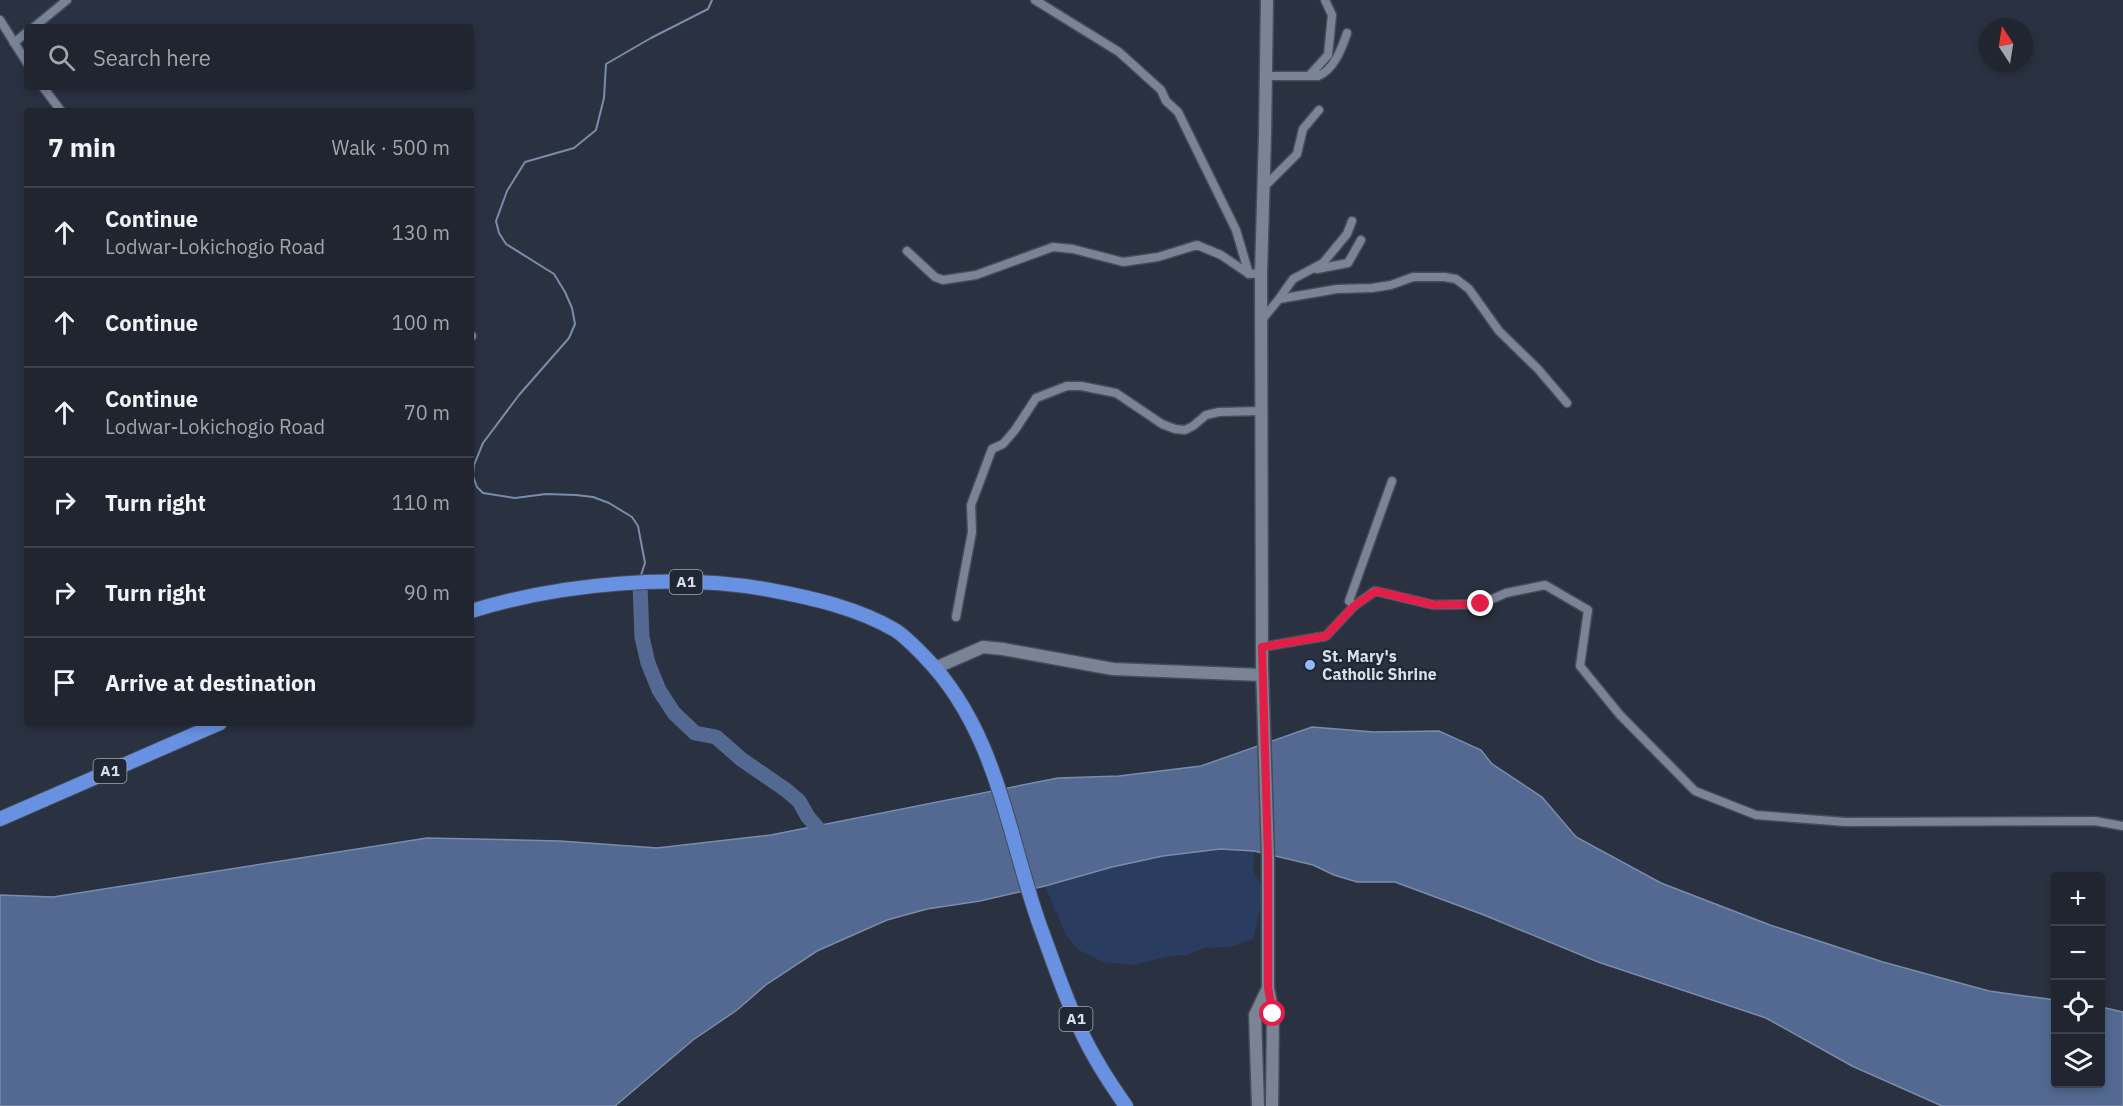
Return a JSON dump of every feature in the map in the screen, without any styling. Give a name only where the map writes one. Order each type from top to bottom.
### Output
[{"type":"highway","name":"A1","points":[[474,610],[524,598],[583,588],[632,583],[698,582],[735,584],[810,597],[846,608],[896,631],[935,668],[970,717],[994,774],[1040,925],[1080,1031],[1126,1106]]},
{"type":"highway","name":"A1","points":[[0,819],[213,726]]},
{"type":"main road","points":[[1267,0],[1264,187],[1255,274],[1261,321],[1262,675],[1266,739],[1268,988],[1273,1014],[1272,1106]]},
{"type":"main road","points":[[935,668],[983,647],[1113,669],[1262,675]]},
{"type":"main road","points":[[1258,1106],[1255,1014],[1268,988]]},
{"type":"street","points":[[38,24],[67,0]]},
{"type":"street","points":[[1035,0],[1119,52],[1161,90],[1166,101],[1178,112],[1255,274]]},
{"type":"street","points":[[1309,76],[1328,55],[1332,15],[1325,0]]},
{"type":"street","points":[[0,20],[24,58]]},
{"type":"street","points":[[1266,76],[1318,76],[1329,69],[1342,49],[1347,33]]},
{"type":"street","points":[[14,43],[24,35]]},
{"type":"street","points":[[45,90],[59,108]]},
{"type":"street","points":[[1264,187],[1297,154],[1303,129],[1319,110]]},
{"type":"street","points":[[1261,321],[1293,279],[1323,263],[1336,249],[1347,234],[1352,221]]},
{"type":"street","points":[[1314,269],[1348,263],[1361,240]]},
{"type":"street","points":[[907,250],[935,277],[943,280],[976,275],[1053,247],[1073,249],[1123,262],[1158,257],[1197,246],[1221,255],[1255,274]]},
{"type":"street","points":[[1279,299],[1337,289],[1391,285],[1413,277],[1456,279],[1469,289],[1499,331],[1538,369],[1567,403]]},
{"type":"street","points":[[956,617],[972,532],[971,505],[979,479],[992,449],[1002,444],[1015,430],[1035,398],[1067,386],[1109,391],[1162,424],[1185,430],[1206,416],[1219,412],[1261,411]]},
{"type":"street","points":[[1354,606],[1349,601],[1392,481]]},
{"type":"street","points":[[1262,647],[1326,636],[1354,606],[1376,591],[1434,605],[1481,604],[1506,593],[1545,585],[1588,610],[1580,666],[1620,715],[1695,791],[1756,815],[1846,822],[2095,821],[2123,826]]},
{"type":"shaded area","points":[[1312,727],[1374,732],[1439,731],[1481,750],[1492,764],[1542,797],[1576,837],[1661,883],[1770,925],[1883,962],[1989,991],[2051,999],[2051,1088],[2105,1088],[2105,1008],[2123,1012],[2123,1106],[1942,1106],[1852,1066],[1766,1018],[1598,962],[1484,915],[1395,882],[1357,882],[1313,865],[1254,851],[1220,849],[1163,856],[1112,867],[1045,886],[980,901],[927,909],[887,920],[817,951],[767,984],[737,1010],[693,1040],[615,1106],[0,1106],[0,895],[53,897],[427,838],[560,841],[657,848],[771,835],[1058,778],[1119,776],[1201,766]]},
{"type":"shaded area","points":[[1220,849],[1254,851],[1253,872],[1260,883],[1263,895],[1253,939],[1231,947],[1204,948],[1187,955],[1170,956],[1133,965],[1103,962],[1079,950],[1066,935],[1045,886],[1112,867],[1163,856]]},
{"type":"waterway","points":[[474,465],[483,443],[519,395],[569,338],[575,324],[572,308],[554,274],[506,244],[499,233],[496,221],[507,191],[525,162],[574,148],[596,130],[604,98],[606,64],[708,9],[712,0]]},
{"type":"waterway","points":[[474,479],[477,487],[483,493],[515,498],[546,494],[576,495],[593,497],[609,503],[632,517],[638,526],[645,563],[641,575]]},
{"type":"waterway","points":[[640,585],[642,637],[648,663],[659,690],[674,713],[695,733],[716,737],[741,759],[786,790],[799,801],[808,817],[829,841]]},
{"type":"place","name":"St. Mary's Catholic Shrine","points":[[1310,665]]},
{"type":"route","points":[[1273,1014],[1268,988],[1266,739],[1262,647],[1326,636],[1354,606],[1376,591],[1434,605],[1481,604]]}]
